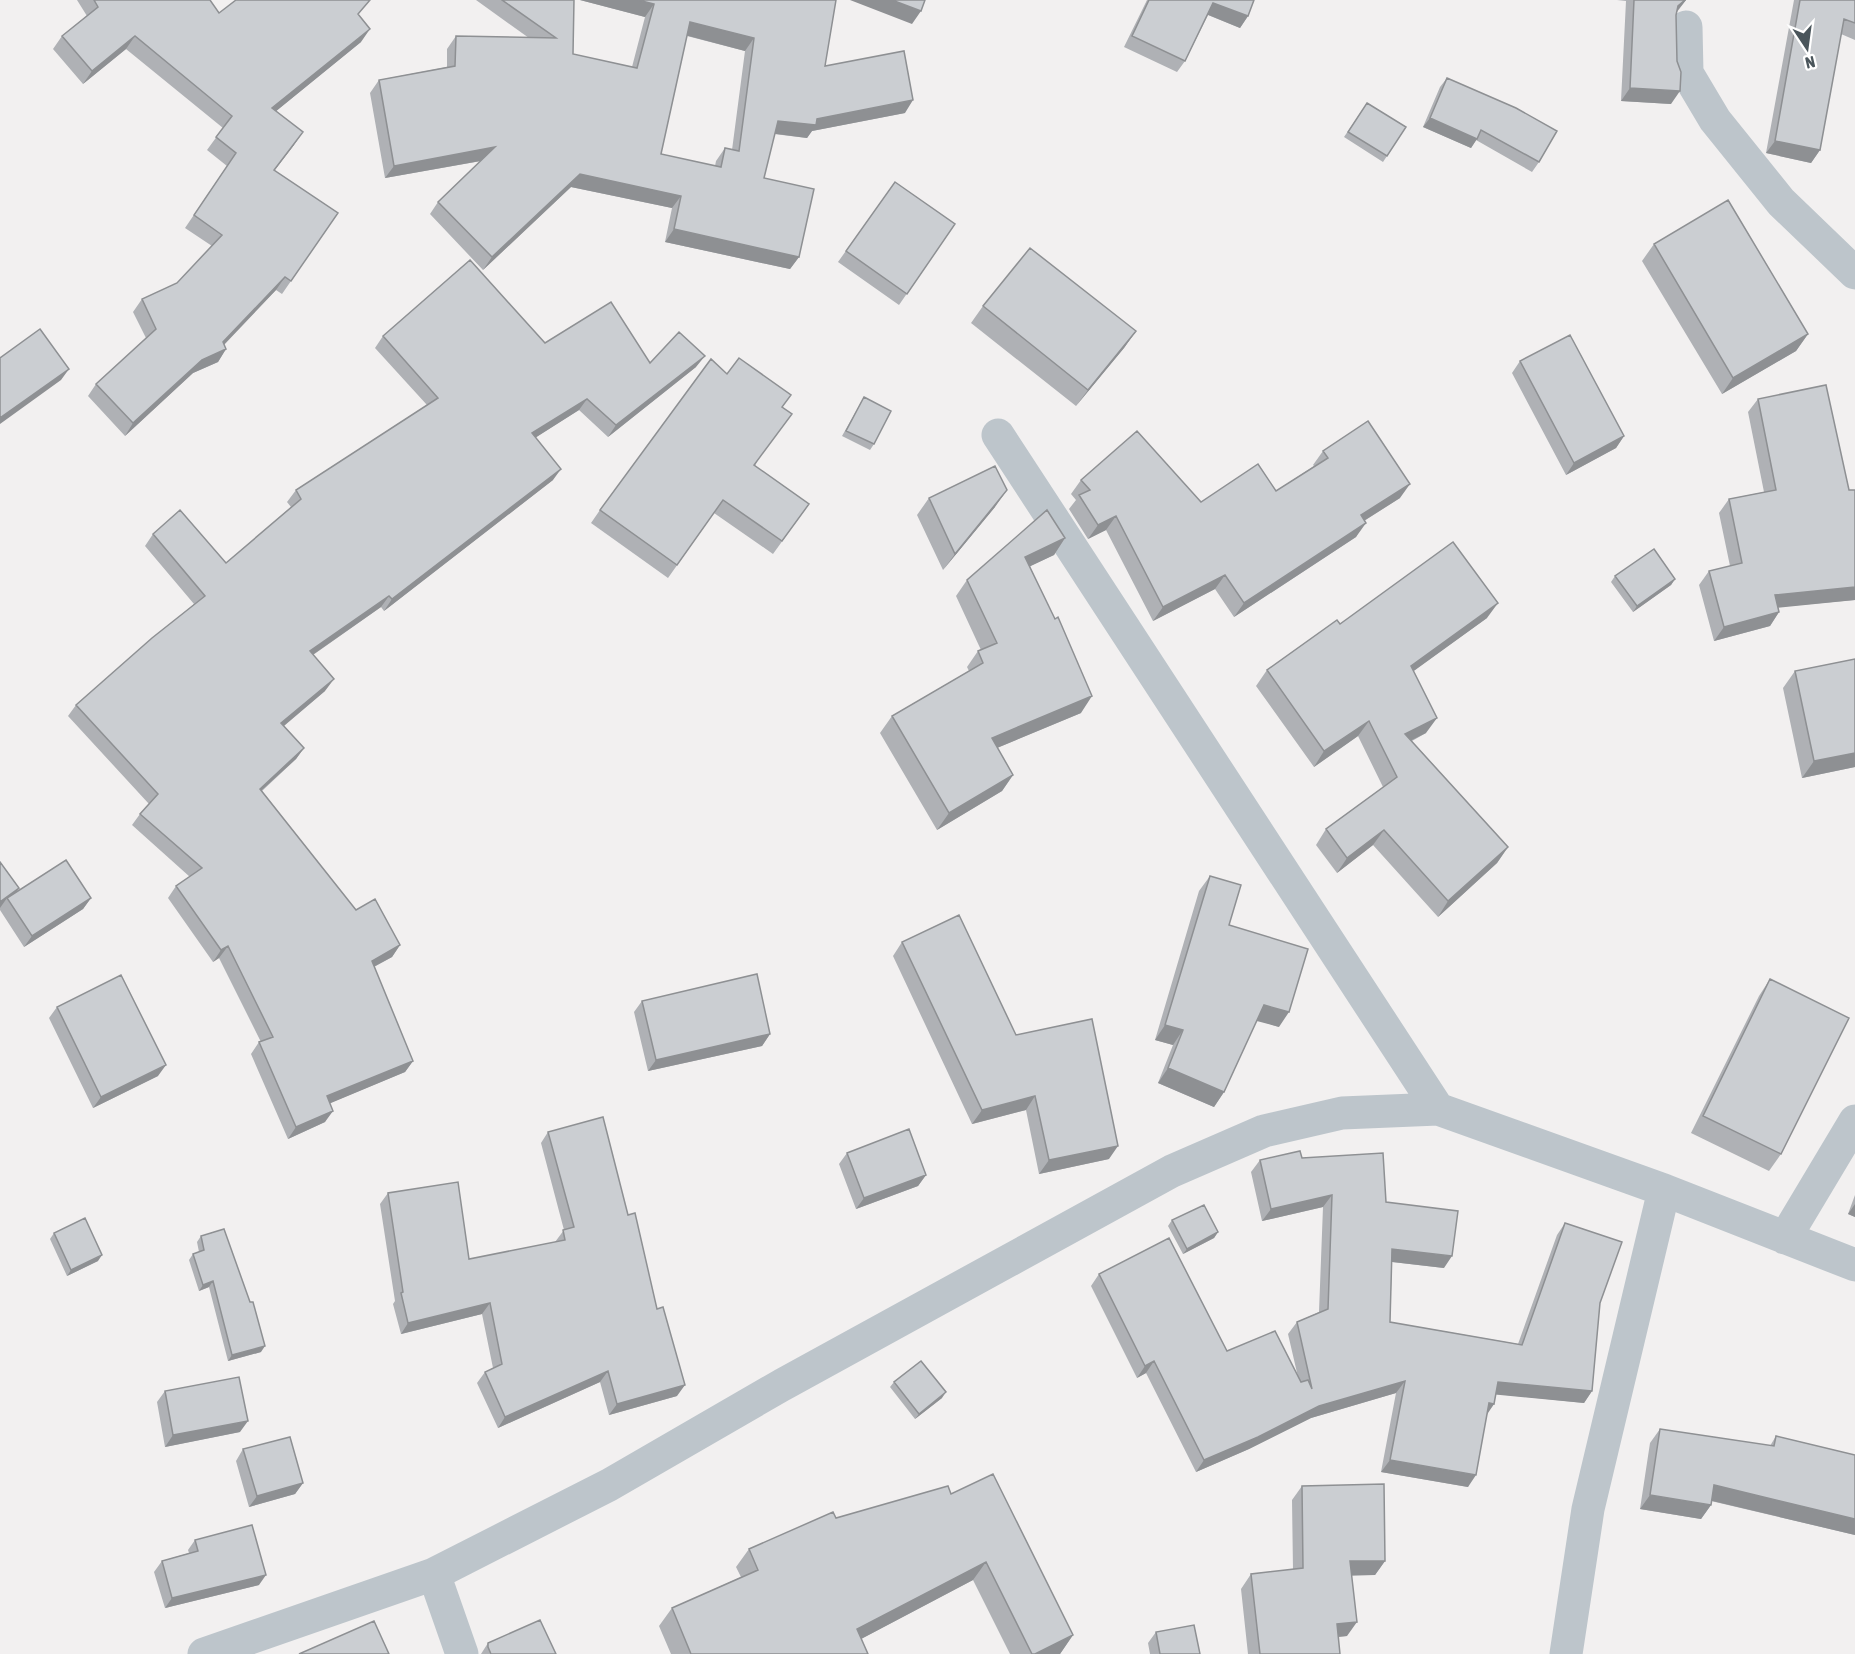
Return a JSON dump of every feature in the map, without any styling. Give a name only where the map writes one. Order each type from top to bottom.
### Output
[{"type":"street","points":[[1686,27],[1686,73],[1715,120],[1781,202],[1855,273]]},
{"type":"street","points":[[998,435],[1438,1109]]},
{"type":"street","points":[[204,1654],[434,1574],[609,1485],[782,1385],[1172,1171],[1264,1131],[1342,1113],[1438,1109],[1664,1190],[1855,1265]]},
{"type":"street","points":[[1785,1238],[1855,1121]]},
{"type":"street","points":[[1566,1654],[1587,1509],[1664,1190]]},
{"type":"street","points":[[434,1574],[462,1654]]},
{"type":"building","points":[[94,0],[210,0],[219,13],[236,0],[370,0],[358,14],[370,29],[272,108],[303,132],[274,170],[338,213],[291,281],[285,277],[223,342],[226,349],[202,360],[133,423],[96,384],[156,329],[142,299],[177,283],[222,235],[194,215],[236,153],[216,137],[232,116],[135,36],[92,71],[62,36],[98,7]]},
{"type":"building","points":[[502,0],[574,0],[573,54],[637,68],[654,4],[638,0],[836,0],[825,66],[904,51],[913,100],[817,119],[816,125],[778,121],[764,178],[814,189],[799,257],[674,229],[681,196],[580,174],[492,257],[438,202],[495,147],[394,166],[379,80],[455,66],[456,36],[556,38]],"holes":[[[690,22],[754,38],[739,151],[725,148],[721,167],[661,154]]]},
{"type":"building","points":[[892,0],[925,0],[921,11]]},
{"type":"building","points":[[1149,0],[1254,0],[1248,16],[1213,3],[1185,61],[1132,36]]},
{"type":"building","points":[[1634,0],[1685,0],[1678,6],[1676,15],[1677,61],[1681,72],[1680,91],[1630,88]]},
{"type":"building","points":[[1800,0],[1855,0],[1855,23],[1844,19],[1820,150],[1775,141]]},
{"type":"building","points":[[1447,78],[1516,108],[1557,131],[1539,162],[1481,130],[1477,139],[1430,118]]},
{"type":"building","points":[[1367,103],[1406,127],[1387,156],[1348,132]]},
{"type":"building","points":[[895,182],[955,224],[907,294],[846,251]]},
{"type":"building","points":[[1728,200],[1808,334],[1733,378],[1654,244]]},
{"type":"building","points":[[1030,248],[1136,331],[1088,390],[983,306]]},
{"type":"building","points":[[470,260],[545,343],[611,302],[650,363],[679,332],[705,356],[616,425],[587,399],[532,433],[561,469],[392,599],[389,596],[310,651],[334,679],[281,723],[304,748],[260,789],[356,910],[375,899],[400,945],[372,961],[413,1061],[327,1096],[333,1111],[296,1127],[259,1042],[273,1037],[228,946],[221,950],[176,886],[202,868],[140,814],[158,794],[76,705],[152,638],[205,596],[153,534],[180,510],[226,563],[301,499],[296,490],[438,398],[383,336]]},
{"type":"building","points":[[40,329],[69,369],[0,418],[0,358]]},
{"type":"building","points":[[1570,335],[1624,436],[1574,463],[1520,361]]},
{"type":"building","points":[[739,358],[791,395],[782,407],[792,414],[754,465],[809,504],[782,541],[723,500],[677,565],[600,510],[711,359],[727,374]]},
{"type":"building","points":[[1826,385],[1849,490],[1855,490],[1855,587],[1775,595],[1779,612],[1724,627],[1709,571],[1742,563],[1729,499],[1776,490],[1758,399]]},
{"type":"building","points":[[864,397],[891,411],[874,444],[846,431]]},
{"type":"building","points":[[1368,421],[1410,484],[1361,515],[1366,523],[1244,603],[1225,575],[1163,607],[1116,516],[1098,525],[1079,495],[1090,490],[1081,480],[1137,431],[1201,502],[1258,464],[1276,491],[1328,458],[1323,451]]},
{"type":"building","points":[[995,466],[1007,490],[955,554],[929,498]]},
{"type":"building","points":[[1047,510],[1065,538],[1025,557],[1055,619],[1058,617],[1092,696],[992,738],[1013,775],[949,813],[892,716],[983,663],[978,651],[997,643],[967,580]]},
{"type":"building","points":[[1453,542],[1498,603],[1411,666],[1437,718],[1405,734],[1508,847],[1448,901],[1384,830],[1347,858],[1326,829],[1397,777],[1369,721],[1324,751],[1267,670],[1337,620],[1340,624]]},
{"type":"building","points":[[1654,549],[1675,579],[1637,606],[1615,576]]},
{"type":"building","points":[[1855,659],[1855,753],[1814,761],[1795,671]]},
{"type":"building","points":[[66,860],[91,898],[32,936],[7,898]]},
{"type":"building","points":[[0,862],[19,888],[0,902]]},
{"type":"building","points":[[1210,876],[1241,885],[1229,925],[1308,949],[1289,1012],[1264,1005],[1224,1092],[1168,1068],[1183,1030],[1165,1025]]},
{"type":"building","points":[[959,915],[1016,1035],[1092,1019],[1118,1146],[1049,1160],[1035,1096],[982,1110],[902,942]]},
{"type":"building","points":[[757,974],[770,1034],[656,1060],[642,1001]]},
{"type":"building","points":[[121,975],[166,1065],[101,1097],[57,1007]]},
{"type":"building","points":[[1770,979],[1849,1018],[1781,1154],[1703,1116]]},
{"type":"building","points":[[603,1117],[628,1215],[635,1213],[657,1309],[663,1307],[685,1385],[617,1404],[608,1371],[505,1417],[485,1372],[502,1364],[490,1303],[408,1323],[401,1293],[403,1292],[388,1193],[458,1182],[469,1259],[565,1240],[563,1230],[574,1227],[548,1132]]},
{"type":"building","points":[[909,1129],[926,1175],[864,1198],[847,1153]]},
{"type":"building","points":[[1300,1151],[1302,1158],[1383,1153],[1386,1202],[1458,1211],[1452,1256],[1392,1249],[1390,1322],[1522,1345],[1565,1223],[1622,1242],[1600,1303],[1592,1391],[1498,1382],[1494,1404],[1489,1403],[1476,1475],[1390,1460],[1405,1381],[1319,1406],[1258,1437],[1204,1460],[1154,1361],[1145,1366],[1099,1274],[1169,1238],[1227,1351],[1275,1331],[1301,1382],[1308,1380],[1312,1389],[1297,1322],[1328,1309],[1332,1195],[1271,1209],[1260,1160]]},
{"type":"building","points":[[1204,1205],[1218,1232],[1187,1249],[1172,1220]]},
{"type":"building","points":[[85,1218],[102,1255],[71,1270],[54,1233]]},
{"type":"building","points":[[224,1229],[250,1302],[253,1302],[265,1346],[232,1355],[213,1281],[203,1285],[193,1254],[204,1250],[201,1236]]},
{"type":"building","points":[[921,1361],[946,1392],[919,1414],[894,1382]]},
{"type":"building","points":[[239,1377],[248,1421],[173,1435],[165,1391]]},
{"type":"building","points":[[1660,1429],[1774,1446],[1776,1436],[1855,1455],[1855,1519],[1714,1485],[1711,1505],[1650,1495]]},
{"type":"building","points":[[290,1437],[303,1483],[257,1496],[243,1449]]},
{"type":"building","points":[[993,1474],[1073,1635],[1032,1654],[986,1562],[857,1629],[868,1654],[691,1654],[672,1608],[758,1570],[749,1549],[833,1512],[836,1518],[948,1486],[951,1494]]},
{"type":"building","points":[[1384,1484],[1385,1561],[1350,1561],[1357,1622],[1337,1624],[1340,1654],[1260,1654],[1251,1574],[1303,1568],[1302,1486]]},
{"type":"building","points":[[252,1525],[266,1575],[172,1598],[162,1561],[198,1551],[195,1540]]},
{"type":"building","points":[[540,1620],[556,1654],[491,1654],[488,1643]]},
{"type":"building","points":[[374,1621],[389,1654],[299,1654]]},
{"type":"building","points":[[1194,1625],[1200,1654],[1160,1654],[1156,1632]]}]
